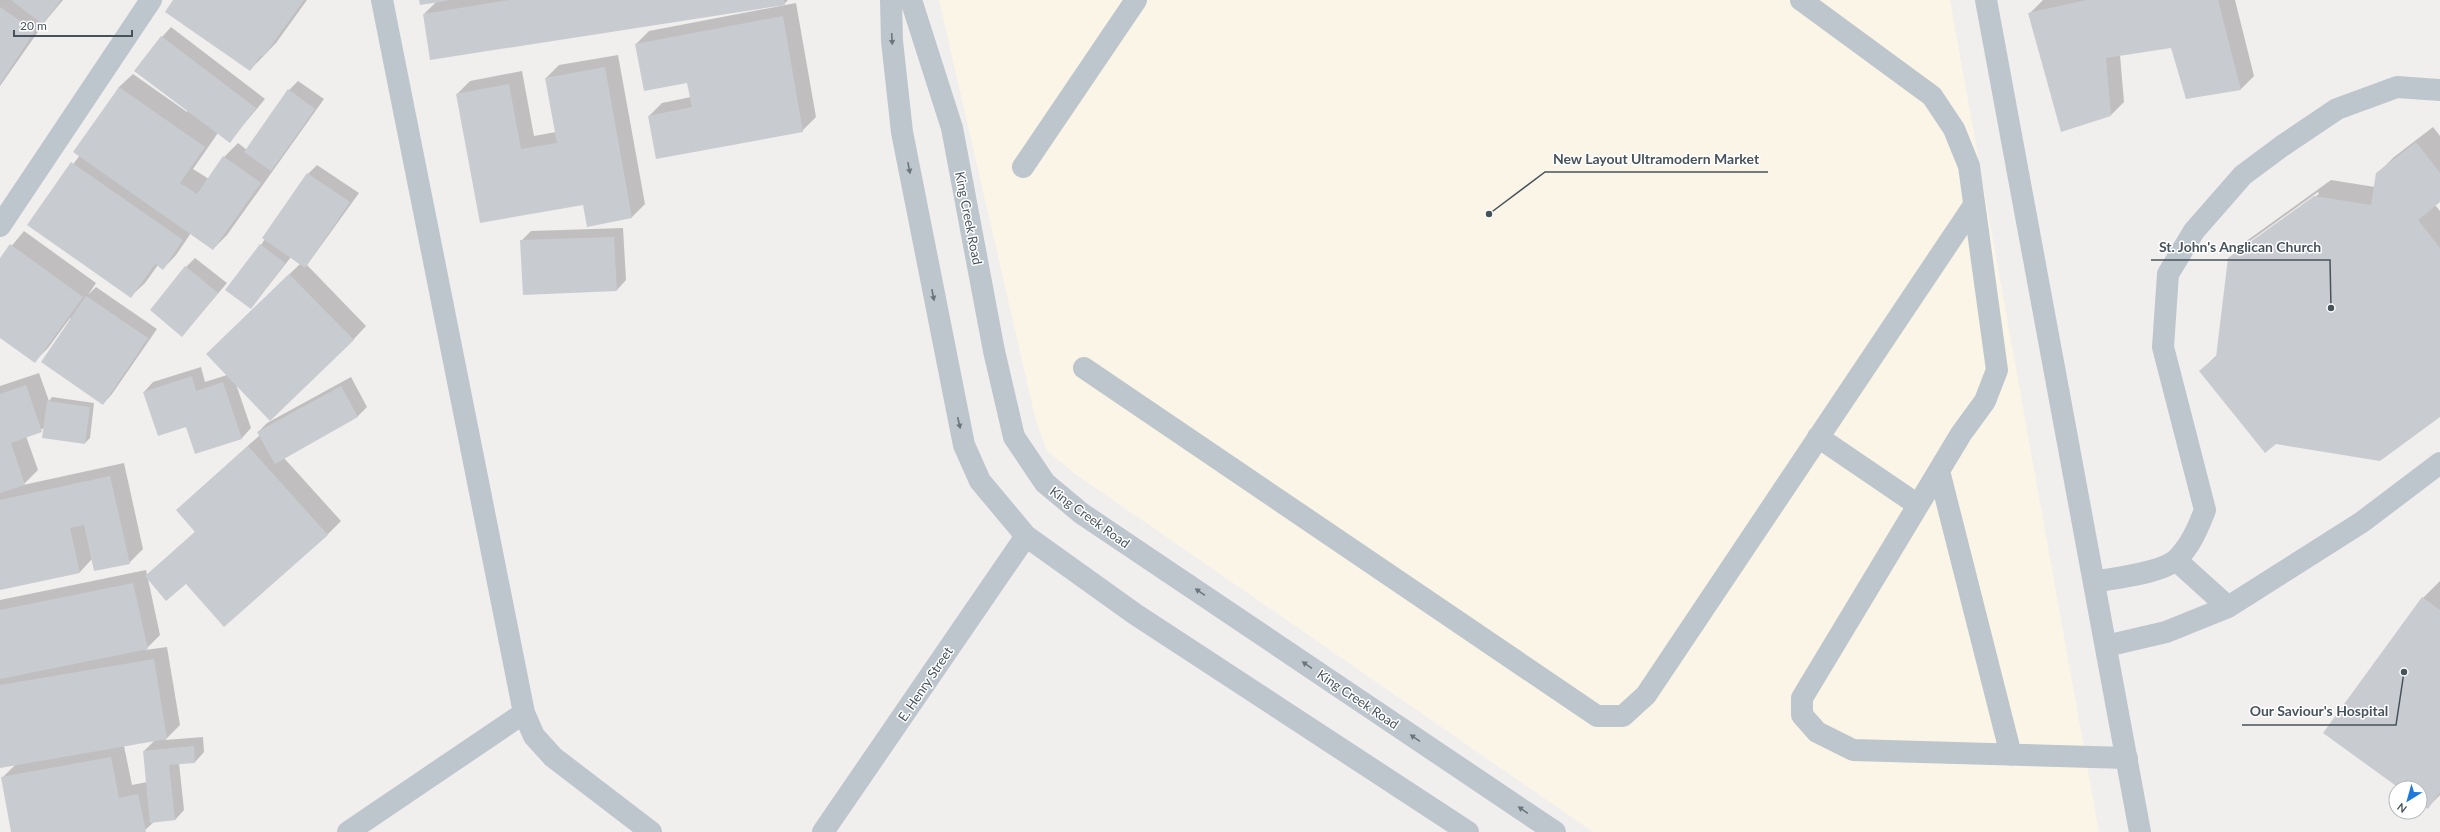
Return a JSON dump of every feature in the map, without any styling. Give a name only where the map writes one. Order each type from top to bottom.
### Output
[{"type":"street","points":[[0,226],[151,0]]},
{"type":"street","points":[[382,0],[524,713],[534,736],[553,757],[651,832]]},
{"type":"street","points":[[891,0],[892,41],[902,132],[964,445],[980,481],[1026,536],[1135,614],[1468,832]]},
{"type":"street","name":"King Creek Road","points":[[911,0],[952,128],[994,351],[1014,437],[1044,483],[1081,513],[1555,832]]},
{"type":"street","points":[[1023,167],[1136,0]]},
{"type":"street","points":[[1801,0],[1932,96],[1954,129],[1968,166],[1997,370],[1985,401],[1961,434],[1802,698],[1802,715],[1816,732],[1853,750],[2127,758]]},
{"type":"street","points":[[1986,0],[2140,832]]},
{"type":"street","points":[[2094,582],[2144,573],[2176,560],[2196,534],[2205,510],[2163,347],[2168,274],[2194,230],[2243,175],[2337,109],[2397,87],[2440,90]]},
{"type":"street","points":[[1084,368],[1597,716],[1623,716],[1646,695],[1974,204]]},
{"type":"street","points":[[1818,437],[1918,505]]},
{"type":"street","points":[[2106,646],[2166,632],[2228,607],[2362,522],[2440,463]]},
{"type":"street","points":[[1939,471],[2011,755]]},
{"type":"street","name":"E. Henry Street","points":[[823,832],[1026,536]]},
{"type":"street","points":[[2176,560],[2228,607]]},
{"type":"street","points":[[348,832],[524,713]]},
{"type":"shaded area","points":[[939,0],[1950,0],[2099,832],[1593,832],[1074,473],[1047,451],[1036,421]]},
{"type":"building","points":[[11,0],[61,0],[42,24]]},
{"type":"building","points":[[173,0],[304,0],[263,57],[261,55],[250,71],[165,12]]},
{"type":"building","points":[[419,0],[447,0],[447,1],[420,5]]},
{"type":"building","points":[[509,0],[784,0],[785,5],[430,60],[423,14]]},
{"type":"building","points":[[2087,0],[2218,0],[2241,90],[2186,99],[2171,48],[2106,58],[2111,116],[2061,132],[2028,13]]},
{"type":"building","points":[[0,7],[35,31],[0,84]]},
{"type":"building","points":[[783,16],[803,132],[656,159],[648,116],[692,107],[687,83],[644,91],[635,44]]},
{"type":"building","points":[[161,36],[256,108],[230,143],[134,71]]},
{"type":"building","points":[[605,67],[632,218],[587,227],[583,205],[480,223],[456,94],[509,84],[521,149],[557,143],[545,78]]},
{"type":"building","points":[[119,87],[205,147],[180,183],[197,194],[223,156],[261,183],[213,250],[73,152]]},
{"type":"building","points":[[288,89],[315,109],[271,171],[244,152]]},
{"type":"building","points":[[2416,142],[2440,173],[2440,202],[2418,220],[2440,248],[2440,417],[2380,461],[2276,444],[2265,453],[2199,371],[2216,357],[2228,258],[2314,196],[2371,205],[2376,173]]},
{"type":"building","points":[[71,162],[183,240],[163,270],[155,264],[131,298],[27,225]]},
{"type":"building","points":[[307,173],[350,202],[305,268],[262,238]]},
{"type":"building","points":[[614,237],[617,291],[523,295],[520,240]]},
{"type":"building","points":[[10,244],[83,297],[35,363],[0,338],[0,258]]},
{"type":"building","points":[[260,244],[285,263],[251,309],[225,290]]},
{"type":"building","points":[[185,266],[218,293],[182,337],[150,310]]},
{"type":"building","points":[[289,274],[354,340],[270,421],[206,354]]},
{"type":"building","points":[[86,296],[148,338],[103,405],[41,362]]},
{"type":"building","points":[[192,376],[196,391],[223,382],[242,439],[195,454],[186,427],[158,436],[143,392]]},
{"type":"building","points":[[26,385],[42,432],[11,443],[25,485],[0,493],[0,394]]},
{"type":"building","points":[[341,386],[358,417],[275,464],[257,432]]},
{"type":"building","points":[[47,401],[90,407],[85,444],[42,438]]},
{"type":"building","points":[[248,446],[328,535],[224,627],[186,584],[166,601],[145,576],[195,532],[176,510]]},
{"type":"building","points":[[110,476],[130,564],[94,571],[84,525],[70,528],[80,573],[0,590],[0,500]]},
{"type":"building","points":[[133,583],[148,649],[0,679],[0,610]]},
{"type":"building","points":[[2422,597],[2440,610],[2440,792],[2428,809],[2428,780],[2388,780],[2323,733]]},
{"type":"building","points":[[154,659],[167,739],[0,768],[0,685]]},
{"type":"building","points":[[194,746],[195,763],[169,765],[175,820],[150,823],[143,751]]},
{"type":"building","points":[[111,757],[119,798],[138,794],[146,832],[11,832],[1,777]]},
{"type":"place","name":"New Layout Ultramodern Market","points":[[1489,214]]},
{"type":"place","name":"St. John's Anglican Church","points":[[2331,308]]},
{"type":"place","name":"Our Saviour's Hospital","points":[[2404,672]]}]
